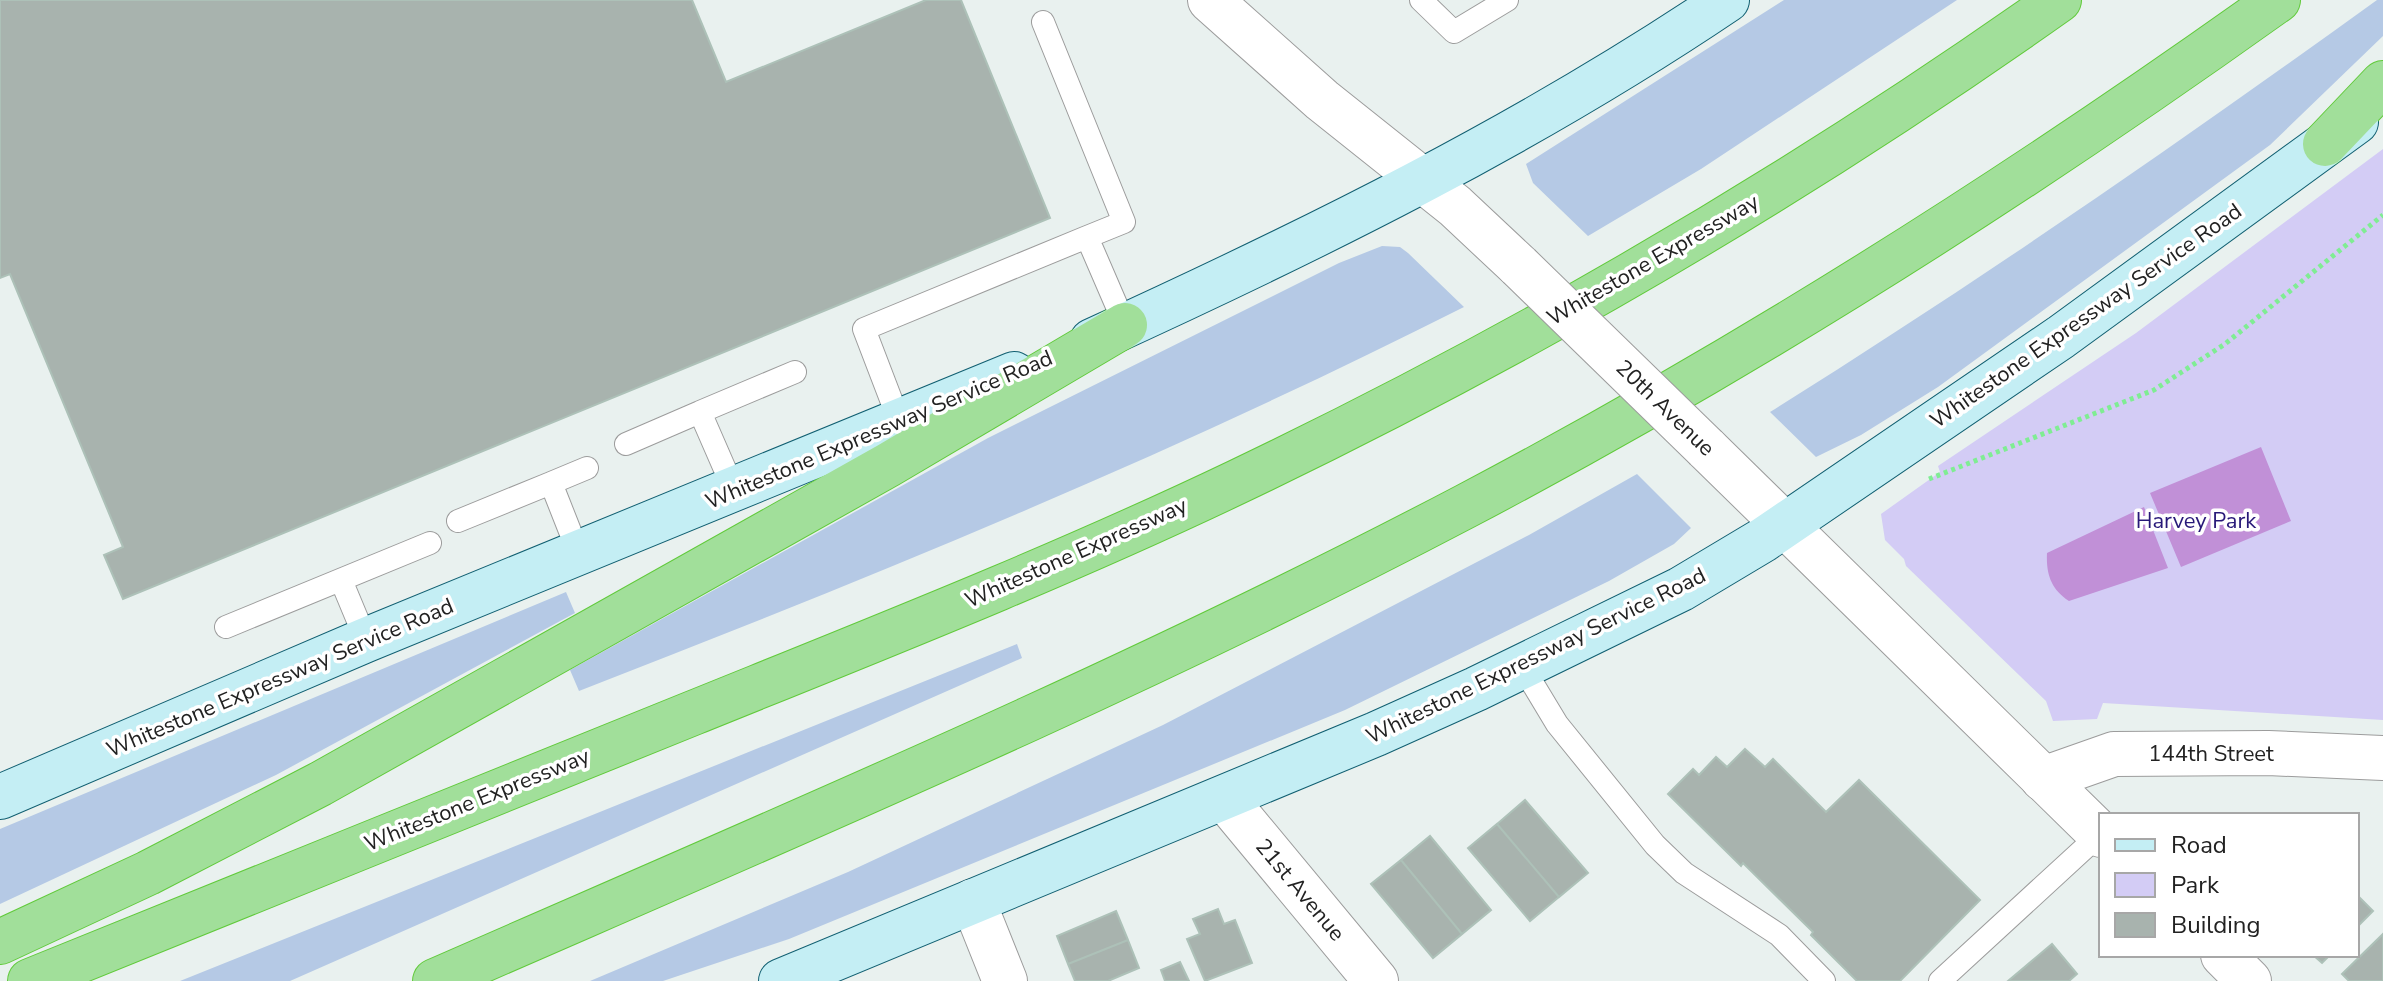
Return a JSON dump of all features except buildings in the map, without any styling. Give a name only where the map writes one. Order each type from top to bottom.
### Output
[{"type":"highway","name":"Whitestone Expressway","points":[[30,981],[882,636],[1237,482],[1469,365],[1694,239],[1869,129],[2059,0]]},
{"type":"highway","points":[[435,981],[1000,733],[1264,607],[1469,504],[1809,313],[1920,244],[2127,107],[2278,0]]},
{"type":"highway","points":[[2325,144],[2383,83]]},
{"type":"highway","points":[[0,942],[159,868],[320,784],[875,472],[1125,325]]},
{"type":"main road","name":"Whitestone Expressway Service Road","points":[[0,797],[366,640],[900,423],[1125,325],[1425,181],[1554,108],[1727,0]]},
{"type":"main road","name":"Whitestone Expressway Service Road","points":[[781,981],[1376,734],[1681,589],[1786,525],[2126,291],[2383,101]]},
{"type":"street","name":"20th Avenue","points":[[1210,0],[1322,100],[1425,181],[1519,266],[2099,833]]},
{"type":"street","name":"144th Street","points":[[2043,779],[2114,754],[2268,753],[2383,758]]},
{"type":"street","name":"21st Avenue","points":[[1225,799],[1376,981]]},
{"type":"street","points":[[973,901],[1005,981]]},
{"type":"street","points":[[2225,957],[2249,981]]},
{"type":"lane","points":[[1421,0],[1454,32],[1507,0]]},
{"type":"lane","points":[[900,423],[864,329],[1124,222],[1043,22]]},
{"type":"lane","points":[[1087,237],[1125,325]]},
{"type":"lane","points":[[626,444],[795,372]]},
{"type":"lane","points":[[700,412],[734,490]]},
{"type":"lane","points":[[458,521],[587,468]]},
{"type":"lane","points":[[551,483],[579,554]]},
{"type":"lane","points":[[226,627],[430,543]]},
{"type":"lane","points":[[341,580],[366,640]]},
{"type":"lane","points":[[1522,666],[1557,724],[1655,845],[1692,879],[1779,935],[1824,981]]},
{"type":"lane","points":[[1940,981],[2099,837]]},
{"type":"path","points":[[1916,483],[2154,390],[2225,344],[2383,215]]},
{"type":"shaded area","points":[[1784,0],[1957,0],[1701,169],[1588,236],[1533,183],[1526,164]]},
{"type":"shaded area","points":[[2377,0],[2383,0],[2383,36],[2270,145],[1938,387],[1861,435],[1816,457],[1770,412],[2077,211]]},
{"type":"shaded area","points":[[1382,246],[1400,247],[1464,307],[1137,462],[915,557],[579,691],[570,670],[988,438],[1339,263]]},
{"type":"shaded area","points":[[1637,474],[1691,528],[1674,544],[1609,581],[1345,710],[789,939],[663,981],[590,981],[848,872],[1163,725],[1529,535]]},
{"type":"shaded area","points":[[566,592],[575,613],[276,775],[0,904],[0,829]]},
{"type":"shaded area","points":[[1017,644],[1022,658],[290,981],[180,981]]},
{"type":"green space","name":"Harvey Park","points":[[2383,149],[2383,720],[2103,703],[2097,719],[2053,721],[2046,701],[1906,566],[1904,559],[1885,540],[1881,514],[1940,472],[1938,466],[2136,333]]},
{"type":"green space","points":[[2261,447],[2291,521],[2181,567],[2150,493]]},
{"type":"green space","points":[[2144,507],[2168,568],[2069,601],[2063,596],[2051,580],[2047,553]]}]
